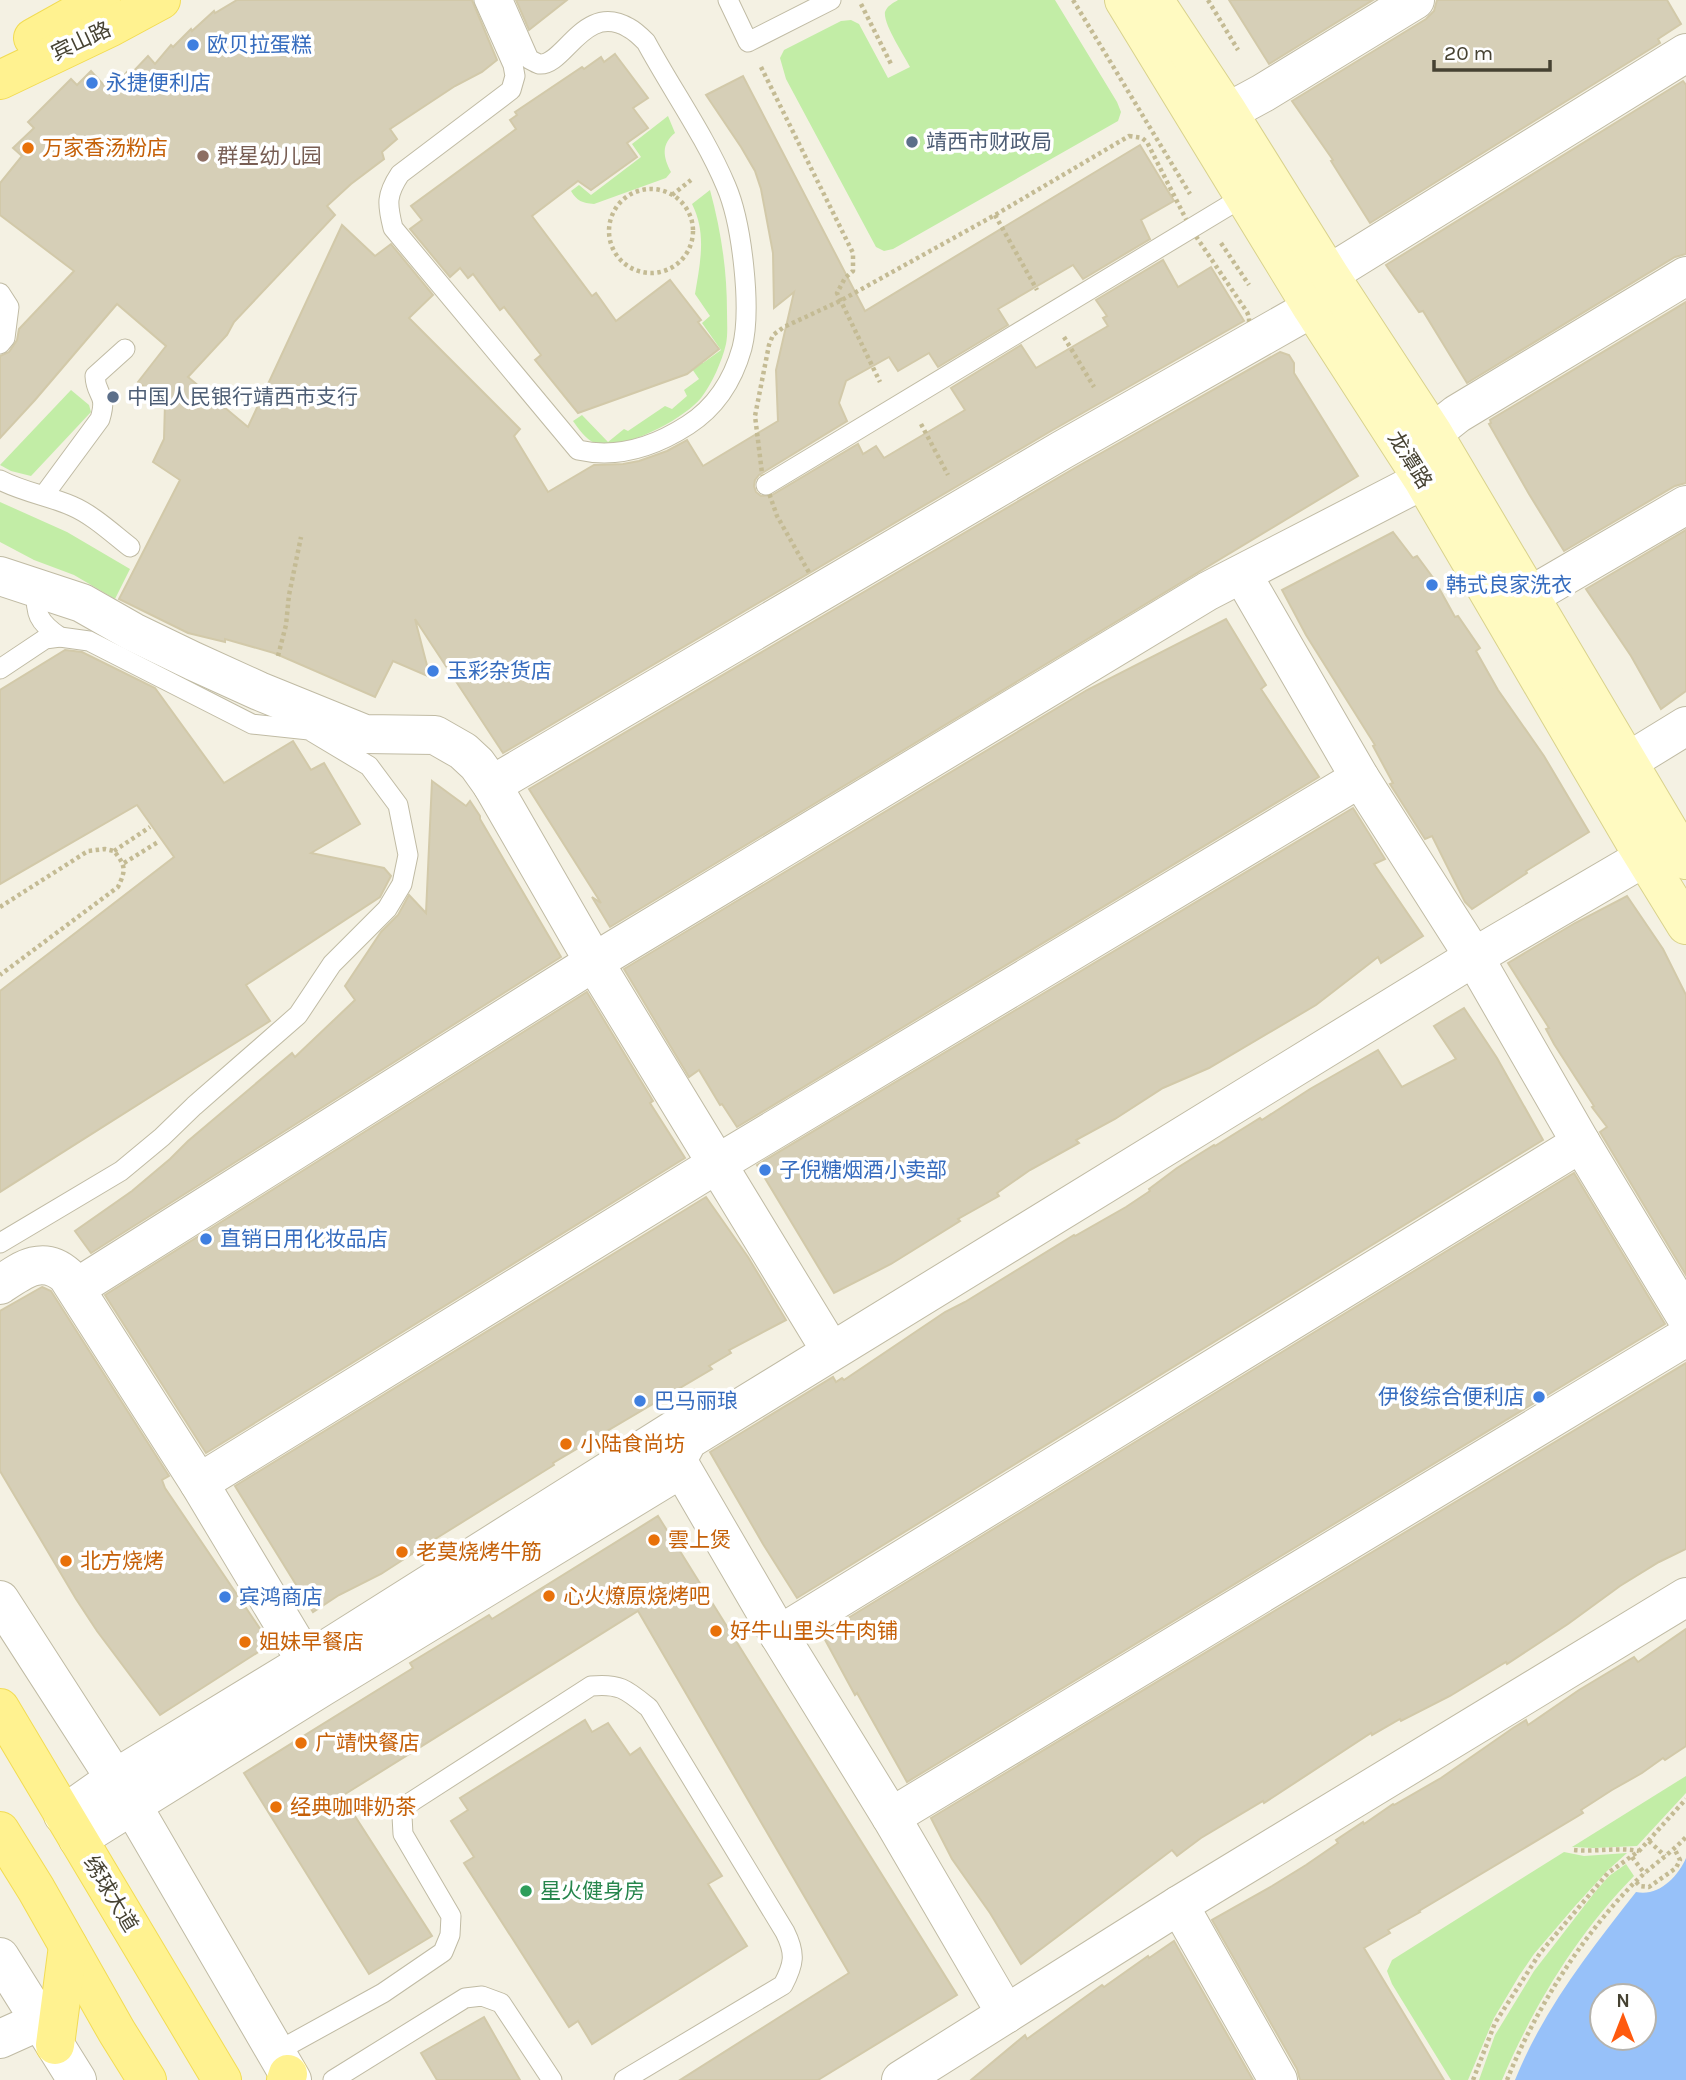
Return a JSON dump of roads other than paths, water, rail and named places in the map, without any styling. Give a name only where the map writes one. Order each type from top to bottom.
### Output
[{"type":"main road","name":"宾山路","points":[[0,53],[101,0]]},
{"type":"main road","name":"宾山路","points":[[0,80],[162,0]]},
{"type":"main road","name":"龙潭路","points":[[1124,0],[1312,308],[1423,480],[1686,925]]},
{"type":"main road","name":"龙潭路","points":[[1154,0],[1433,433],[1686,860]]},
{"type":"main road","name":"绣球大道","points":[[0,1708],[222,2080]]},
{"type":"main road","points":[[0,1831],[147,2080]]},
{"type":"main road","points":[[48,2033],[68,1946]]},
{"type":"street","points":[[1228,112],[1415,0]]},
{"type":"street","points":[[1329,274],[1686,53]]},
{"type":"street","points":[[1433,433],[1457,414],[1686,276]]},
{"type":"street","points":[[492,786],[1062,450],[1312,308]]},
{"type":"street","points":[[76,1288],[594,962],[1208,591],[1423,480]]},
{"type":"street","points":[[1530,596],[1686,505]]},
{"type":"street","points":[[1242,575],[1360,778],[1469,949],[1686,1317]]},
{"type":"street","points":[[0,576],[82,603],[133,632],[259,691],[365,734],[435,736],[463,751],[477,764],[492,786],[594,962],[827,1343]]},
{"type":"street","points":[[1629,761],[1686,726]]},
{"type":"street","points":[[198,1483],[717,1164],[1360,778]]},
{"type":"street","points":[[70,1827],[314,1675],[827,1343],[1469,949],[1639,848]]},
{"type":"street","points":[[779,1635],[1581,1143]]},
{"type":"street","points":[[0,1285],[22,1270],[48,1265],[60,1270],[76,1288],[314,1675]]},
{"type":"street","points":[[891,1817],[1686,1337]]},
{"type":"street","points":[[670,1447],[1006,2014]]},
{"type":"street","points":[[901,2080],[1179,1905],[1686,1597]]},
{"type":"street","points":[[0,1600],[123,1792],[285,2071]]},
{"type":"street","points":[[1179,1905],[1278,2080]]},
{"type":"street","points":[[0,1957],[77,2080]]},
{"type":"street","points":[[0,2039],[48,2033]]},
{"type":"lane","points":[[484,0],[513,65],[515,76],[511,90],[400,174],[390,189],[388,209],[393,228],[578,450],[595,454],[634,450],[661,440],[705,414],[719,398],[742,347],[744,260],[728,188],[646,42],[630,28],[604,21],[589,27],[547,63],[537,64],[529,59],[503,0]]},
{"type":"lane","points":[[728,0],[748,41],[831,0]]},
{"type":"lane","points":[[766,485],[1243,197]]},
{"type":"lane","points":[[0,293],[9,307],[5,338],[0,344]]},
{"type":"lane","points":[[44,495],[100,419],[104,405],[96,387],[95,376],[125,349]]},
{"type":"lane","points":[[0,481],[76,507],[130,547]]},
{"type":"lane","points":[[36,588],[35,607],[40,619],[60,637]]},
{"type":"lane","points":[[0,669],[46,639],[60,637],[89,640],[252,724],[309,730],[369,766],[398,805],[408,855],[402,884],[387,909],[332,964],[298,1015],[121,1171],[0,1243]]},
{"type":"lane","points":[[285,2071],[383,1993],[443,1952],[450,1936],[451,1916],[403,1834],[402,1815],[408,1804],[591,1686],[609,1684],[629,1692],[649,1708],[793,1948],[792,1968],[783,1985],[624,2080]]},
{"type":"lane","points":[[333,2080],[465,1998],[482,1996],[501,2003],[552,2080]]},
{"type":"water","points":[[1686,1858],[1686,2080],[1515,2080],[1553,2005],[1636,1892],[1652,1891],[1672,1878]]},
{"type":"place","name":"欧贝拉蛋糕","points":[[193,45]]},
{"type":"place","name":"永捷便利店","points":[[92,83]]},
{"type":"place","name":"靖西市财政局","points":[[912,142]]},
{"type":"place","name":"万家香汤粉店","points":[[28,148]]},
{"type":"place","name":"群星幼儿园","points":[[203,156]]},
{"type":"place","name":"中国人民银行靖西市支行","points":[[113,397]]},
{"type":"place","name":"韩式良家洗衣","points":[[1432,585]]},
{"type":"place","name":"玉彩杂货店","points":[[433,671]]},
{"type":"place","name":"子倪糖烟酒小卖部","points":[[765,1170]]},
{"type":"place","name":"直销日用化妆品店","points":[[206,1239]]},
{"type":"place","name":"伊俊综合便利店","points":[[1539,1397]]},
{"type":"place","name":"巴马丽琅","points":[[640,1401]]},
{"type":"place","name":"小陆食尚坊","points":[[566,1444]]},
{"type":"place","name":"雲上煲","points":[[654,1540]]},
{"type":"place","name":"老莫烧烤牛筋","points":[[402,1552]]},
{"type":"place","name":"北方烧烤","points":[[66,1561]]},
{"type":"place","name":"心火燎原烧烤吧","points":[[549,1596]]},
{"type":"place","name":"宾鸿商店","points":[[225,1597]]},
{"type":"place","name":"好牛山里头牛肉铺","points":[[716,1631]]},
{"type":"place","name":"姐妹早餐店","points":[[245,1642]]},
{"type":"place","name":"广靖快餐店","points":[[301,1743]]},
{"type":"place","name":"经典咖啡奶茶","points":[[276,1807]]},
{"type":"place","name":"星火健身房","points":[[526,1891]]}]
